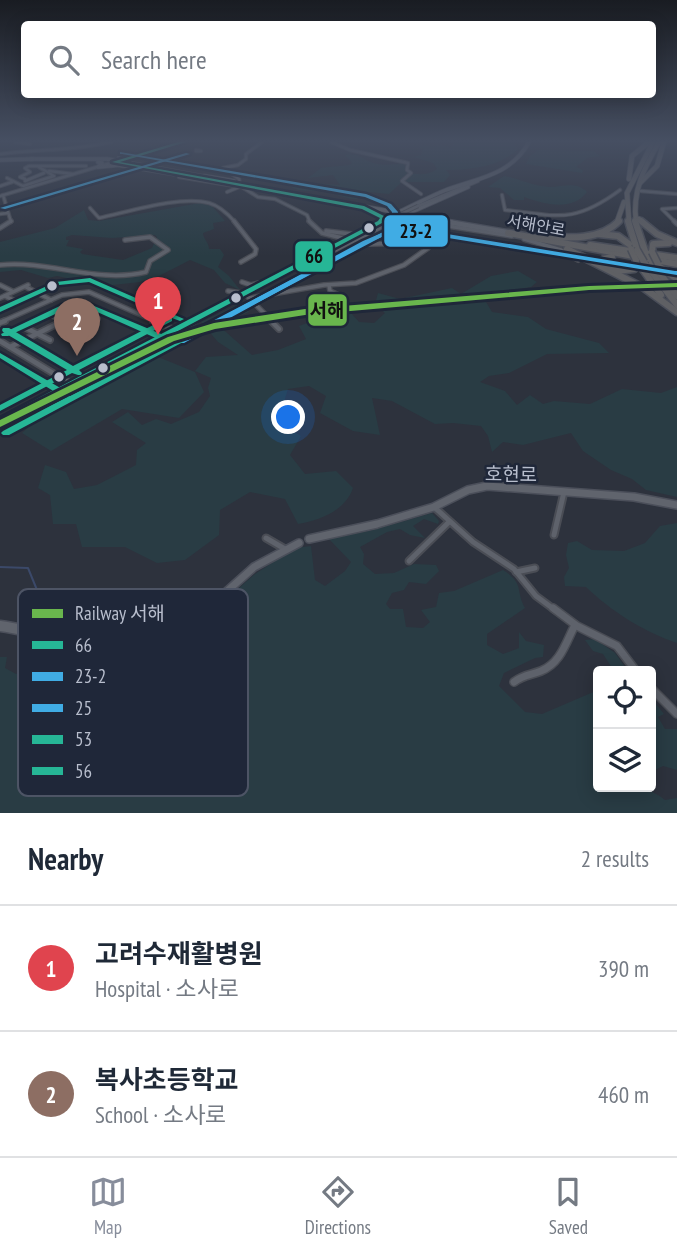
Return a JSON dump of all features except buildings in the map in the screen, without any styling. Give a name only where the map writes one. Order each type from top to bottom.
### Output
[{"type":"highway","points":[[643,180],[634,204],[635,225],[677,296]]},
{"type":"highway","points":[[639,188],[646,180]]},
{"type":"highway","points":[[629,182],[622,212],[630,248],[652,284],[677,309]]},
{"type":"highway","points":[[624,202],[630,248]]},
{"type":"highway","points":[[634,204],[649,251]]},
{"type":"highway","points":[[508,233],[557,237],[584,235],[612,226],[622,212]]},
{"type":"highway","points":[[639,219],[657,234],[677,244]]},
{"type":"highway","points":[[508,233],[636,260]]},
{"type":"highway","points":[[630,248],[611,234],[600,234],[593,238],[599,244],[630,248],[677,260]]},
{"type":"highway","points":[[534,238],[630,248]]},
{"type":"highway","points":[[534,238],[567,250],[633,282],[677,309]]},
{"type":"highway","points":[[649,251],[655,243],[677,244]]},
{"type":"highway","points":[[636,260],[634,269],[622,271],[609,268],[603,263],[607,258],[677,260]]},
{"type":"highway","points":[[656,264],[677,279]]},
{"type":"highway","points":[[656,264],[677,290]]},
{"type":"main road","name":"서해안로","points":[[215,180],[390,213]]},
{"type":"main road","points":[[400,215],[431,204],[478,181]]},
{"type":"main road","points":[[400,215],[401,211],[444,191],[478,181]]},
{"type":"main road","name":"서해안로","points":[[248,185],[442,221],[450,225],[508,233]]},
{"type":"main road","points":[[431,204],[420,212],[442,221]]},
{"type":"main road","points":[[380,209],[408,208]]},
{"type":"main road","name":"서해안로","points":[[534,238],[677,260]]},
{"type":"main road","name":"호현로","points":[[309,539],[377,524],[434,507],[468,490],[487,486],[634,496],[677,505]]},
{"type":"main road","points":[[227,589],[274,553],[299,543]]},
{"type":"main road","points":[[0,626],[18,628]]},
{"type":"street","points":[[9,180],[21,186],[43,180]]},
{"type":"street","points":[[26,180],[32,184]]},
{"type":"street","points":[[0,228],[11,223],[1,194],[52,180]]},
{"type":"street","points":[[205,180],[232,183],[258,197],[275,199],[307,215],[315,229],[346,239]]},
{"type":"street","points":[[239,180],[240,187]]},
{"type":"street","points":[[403,180],[421,194]]},
{"type":"street","points":[[0,422],[243,293],[418,206],[478,181]]},
{"type":"street","points":[[0,186],[12,183]]},
{"type":"street","points":[[232,183],[226,190],[240,187]]},
{"type":"street","points":[[639,188],[677,194]]},
{"type":"street","points":[[502,195],[505,211],[568,217],[600,205],[620,190]]},
{"type":"street","points":[[90,208],[99,218],[185,203],[212,203],[234,222],[257,250],[241,262]]},
{"type":"street","points":[[364,208],[382,215],[384,223]]},
{"type":"street","points":[[677,208],[662,209],[677,224]]},
{"type":"street","points":[[0,214],[8,213]]},
{"type":"street","points":[[302,265],[346,239],[400,215]]},
{"type":"street","points":[[384,223],[406,220],[442,221]]},
{"type":"street","points":[[250,298],[349,284],[404,265],[428,248],[419,244],[369,244],[369,241],[392,227],[426,225],[436,226],[439,230],[450,225],[527,239],[561,250],[579,260]]},
{"type":"street","points":[[315,229],[351,234]]},
{"type":"street","points":[[0,265],[37,262],[103,277],[120,278],[146,272],[150,261],[169,250],[150,237],[125,240]]},
{"type":"street","points":[[242,282],[253,285],[270,280]]},
{"type":"street","points":[[0,285],[13,292]]},
{"type":"street","points":[[329,285],[330,291],[343,297]]},
{"type":"street","points":[[3,296],[27,286],[51,300]]},
{"type":"street","points":[[228,291],[243,293],[250,298],[279,329]]},
{"type":"street","points":[[1,322],[65,294],[89,292],[175,330]]},
{"type":"street","points":[[3,296],[17,302]]},
{"type":"street","points":[[72,305],[98,319]]},
{"type":"street","points":[[10,347],[82,311]]},
{"type":"street","points":[[51,315],[74,328]]},
{"type":"street","points":[[26,328],[50,340]]},
{"type":"street","points":[[0,341],[72,384]]},
{"type":"street","points":[[554,535],[564,492]]},
{"type":"street","points":[[434,507],[449,522],[516,572],[534,594],[575,625],[617,646],[632,666]]},
{"type":"street","points":[[409,561],[449,522]]},
{"type":"street","points":[[266,538],[285,549]]},
{"type":"street","points":[[516,572],[535,568]]},
{"type":"street","points":[[514,682],[523,673],[544,670],[558,657],[569,644],[575,625]]},
{"type":"street","points":[[656,693],[677,714]]},
{"type":"shaded area","points":[[336,180],[446,180],[402,182],[389,194],[369,192],[353,195],[358,199],[325,191],[302,191],[290,186],[301,182],[340,185]]},
{"type":"shaded area","points":[[498,180],[519,180],[549,187],[574,186],[587,192],[574,202],[557,205],[524,197],[524,200],[514,200],[500,188],[488,187]]},
{"type":"shaded area","points":[[200,203],[212,206],[225,221],[213,223],[214,229],[203,235],[209,249],[220,249],[224,255],[218,267],[240,290],[225,283],[214,270],[190,260],[159,276],[140,282],[104,286],[57,276],[48,278],[21,270],[0,272],[0,242],[55,228],[84,210],[88,220],[99,221]],"holes":[[[72,235],[157,237],[152,248],[123,260],[82,254],[80,252],[83,249],[66,246],[69,240],[66,240],[66,237]]]},
{"type":"shaded area","points":[[518,271],[537,282],[531,287],[487,294],[486,302],[492,312],[528,317],[546,329],[599,343],[609,353],[547,354],[509,373],[489,376],[480,382],[505,391],[517,405],[530,395],[543,404],[554,401],[590,404],[622,389],[661,393],[677,387],[677,497],[646,490],[632,479],[611,470],[583,451],[571,433],[523,445],[503,442],[492,452],[488,436],[481,426],[435,424],[392,401],[372,398],[380,435],[353,431],[320,413],[326,396],[309,386],[288,389],[278,422],[301,436],[290,455],[305,474],[336,471],[353,488],[344,503],[331,513],[298,524],[285,499],[250,492],[220,510],[219,535],[185,560],[157,563],[125,547],[82,547],[76,524],[53,524],[50,495],[38,488],[45,465],[66,472],[74,489],[97,485],[136,465],[137,450],[146,443],[112,422],[128,412],[142,425],[156,419],[171,424],[199,412],[210,396],[208,388],[211,378],[195,371],[206,357],[238,355],[218,342],[201,322],[241,303],[249,312],[218,325],[252,355],[278,350],[306,339],[299,326],[328,315],[341,318],[348,314],[337,306],[343,304],[359,322],[374,323],[385,313],[375,304],[378,293],[400,299],[452,288],[461,294],[491,276]]},
{"type":"shaded area","points":[[146,352],[195,372],[204,392],[179,418],[122,409],[51,451],[22,433],[63,396]]},
{"type":"shaded area","points":[[432,513],[439,521],[438,524],[424,519],[413,526],[425,538],[410,535],[400,529],[387,532],[360,547],[364,554],[363,564],[375,574],[394,573],[414,564],[436,565],[439,571],[426,584],[409,582],[404,590],[392,593],[386,604],[390,609],[403,609],[406,627],[423,628],[430,622],[421,610],[436,607],[439,593],[454,591],[503,570],[517,583],[525,608],[487,634],[487,645],[503,654],[519,648],[519,632],[526,641],[544,645],[543,657],[535,658],[504,673],[499,686],[525,712],[542,714],[593,692],[593,792],[652,792],[665,800],[677,798],[677,813],[0,813],[0,657],[7,657],[5,668],[18,673],[18,796],[248,796],[248,589],[238,589],[255,574],[295,548],[311,546],[315,580],[325,586],[345,571],[351,562],[329,539]]},
{"type":"shaded area","points":[[677,523],[677,643],[628,620],[586,587],[565,586],[564,577],[569,568],[566,555],[568,543],[577,541],[592,550],[624,551],[645,543],[660,526]]},
{"type":"shaded area","points":[[595,639],[615,653],[624,666],[611,666],[603,654],[593,651],[585,640]]},
{"type":"shaded area","points":[[656,704],[664,714],[658,717],[665,729],[677,729],[677,770],[663,766],[656,770]]},
{"type":"waterway","points":[[0,567],[28,568],[37,589]]},
{"type":"rail line","name":"서해","points":[[0,424],[171,339],[214,326],[305,312],[589,288],[677,285]]},
{"type":"transit line","name":"23-2","points":[[3,208],[99,180]]},
{"type":"transit line","name":"66","points":[[0,422],[380,222],[383,217],[364,208],[212,180]]},
{"type":"transit line","name":"25","points":[[181,341],[387,232],[394,220],[395,212],[389,205],[366,196],[275,180]]},
{"type":"transit line","name":"23-2","points":[[181,341],[365,242],[398,228],[675,273]]},
{"type":"transit line","name":"56","points":[[0,310],[58,283],[90,280],[180,319]]},
{"type":"transit line","name":"53","points":[[5,334],[65,307],[87,305],[170,341]]},
{"type":"transit line","name":"56","points":[[0,408],[169,319]]},
{"type":"transit line","name":"56","points":[[6,330],[78,373]]},
{"type":"transit line","name":"53","points":[[6,433],[181,341]]},
{"type":"transit line","name":"53","points":[[0,355],[66,395]]},
{"type":"place","name":"고려수재활병원","points":[[158,335]]},
{"type":"place","name":"복사초등학교","points":[[77,356]]}]
